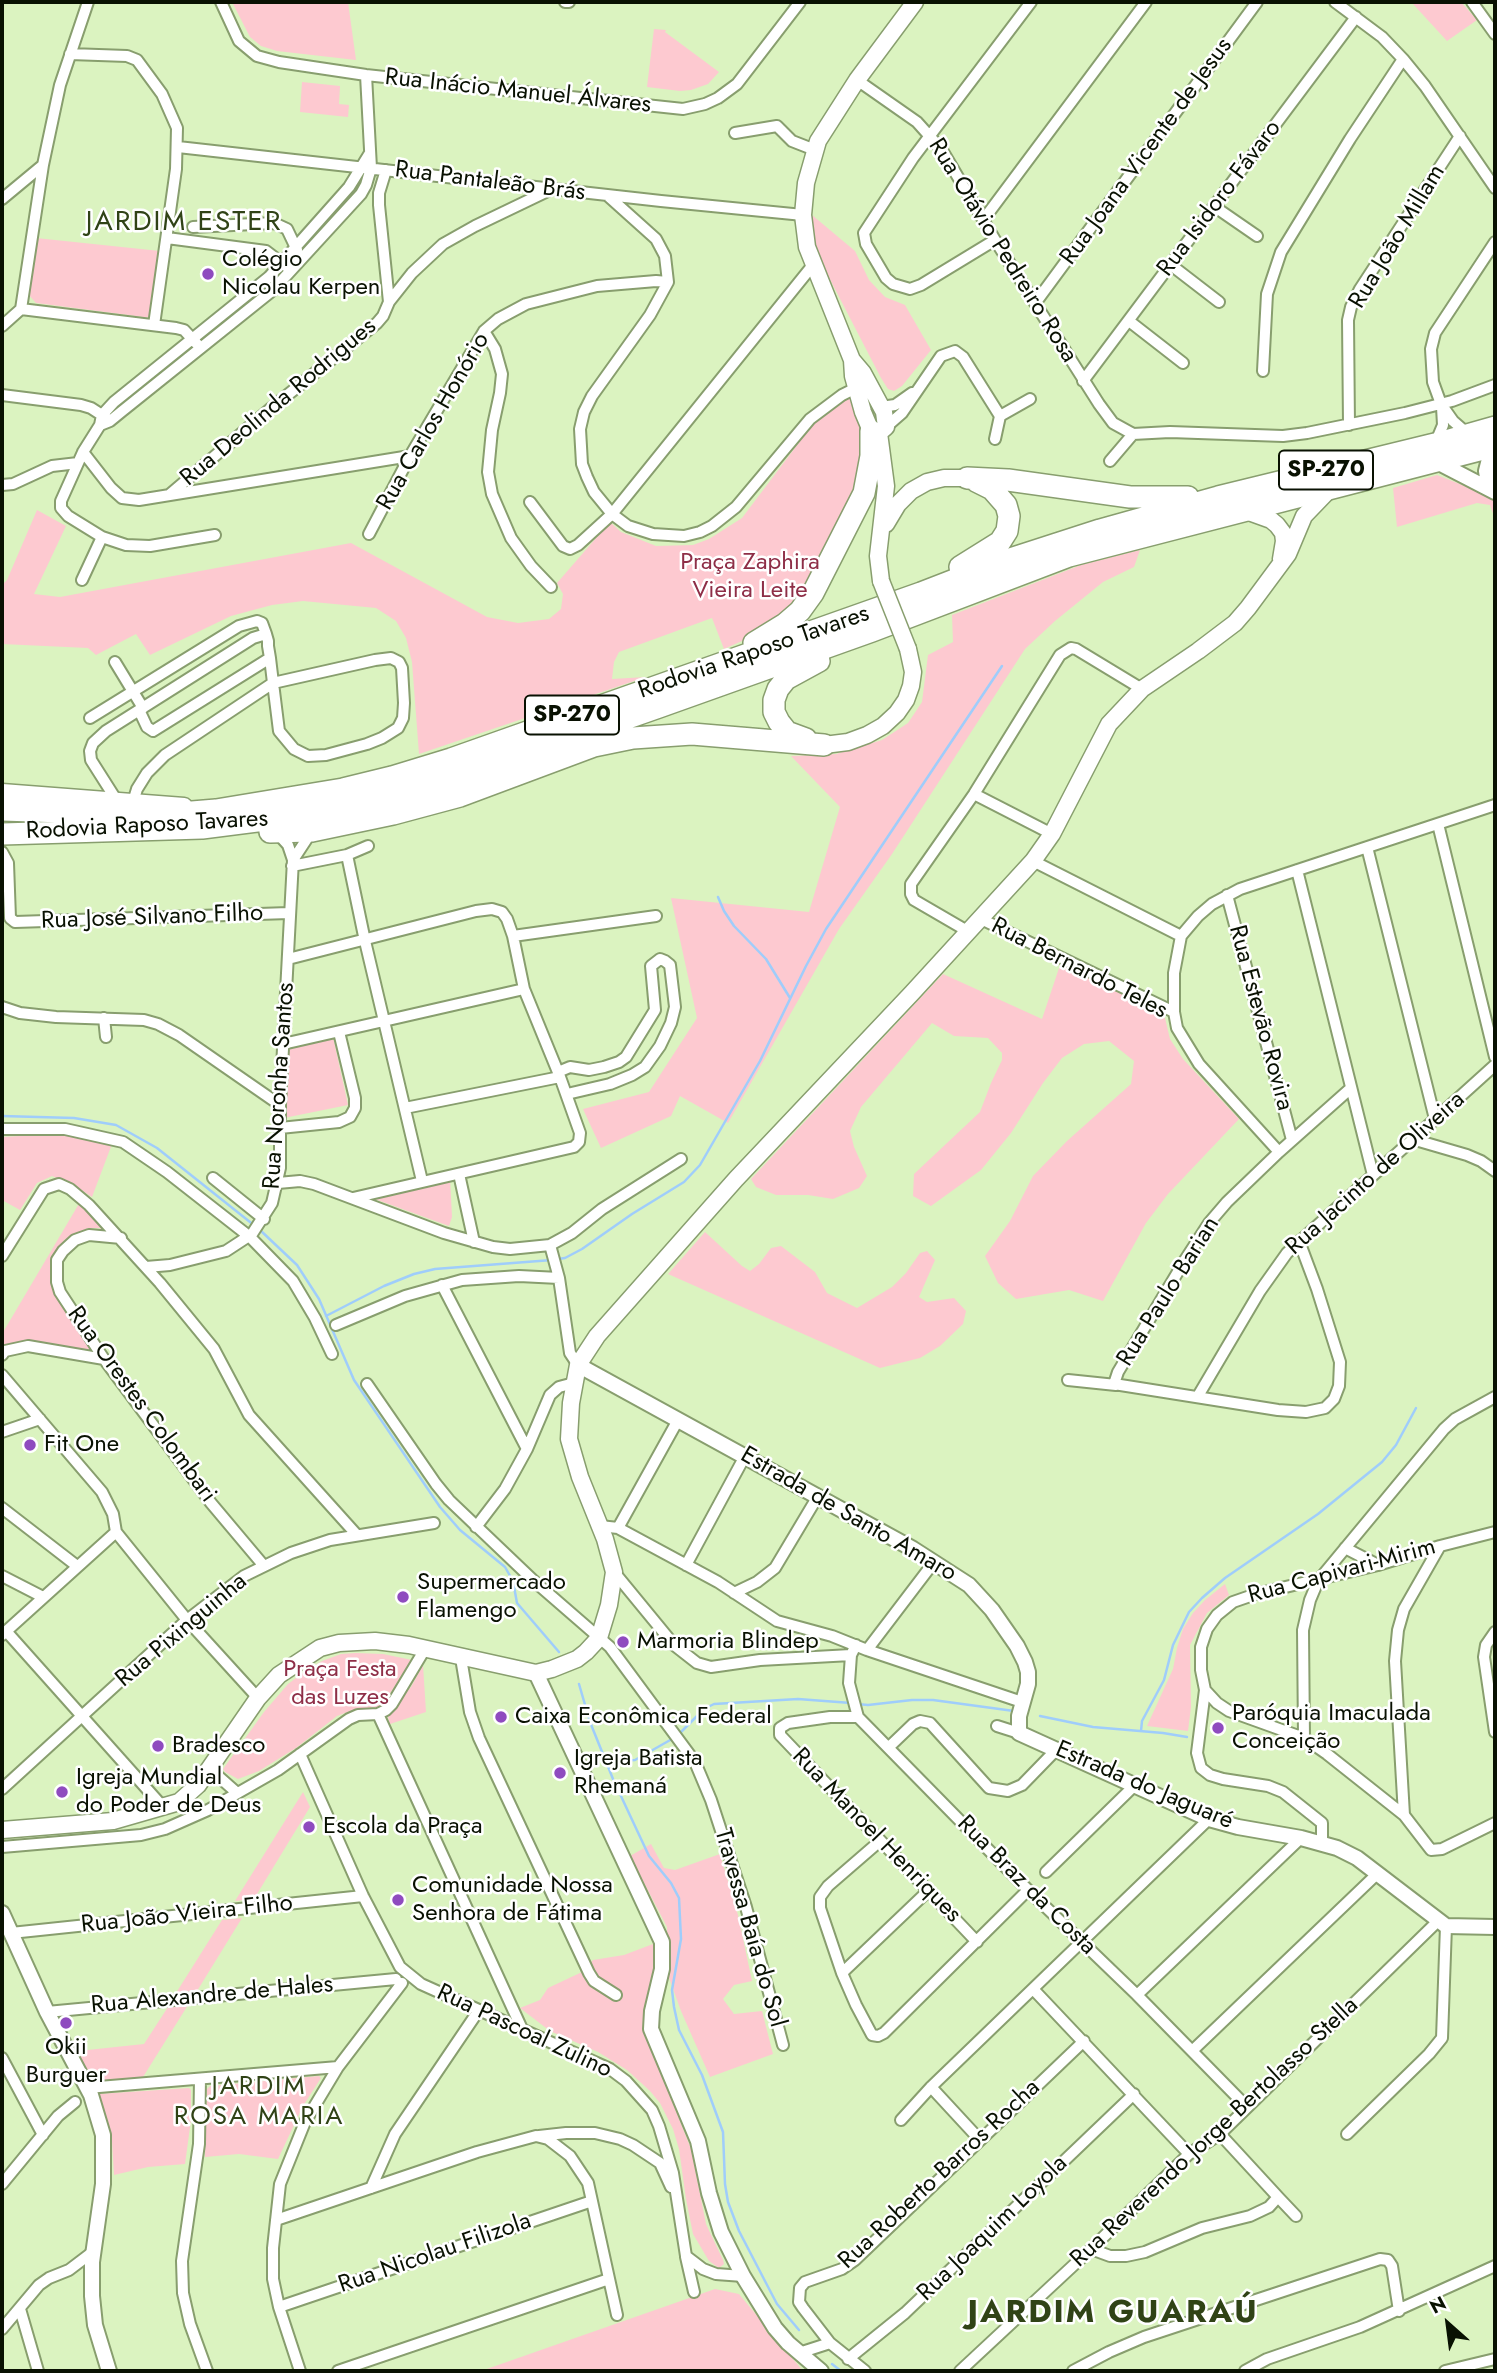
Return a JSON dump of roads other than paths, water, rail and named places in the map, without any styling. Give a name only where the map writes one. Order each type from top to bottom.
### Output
[{"type":"highway","name":"Rodovia Raposo Tavares","points":[[2,834],[202,828],[343,810],[476,771],[659,707],[872,631],[1069,556],[1330,489],[1436,453],[1469,436],[1495,427]]},
{"type":"highway","points":[[688,676],[760,640],[800,611],[813,593],[864,493],[879,430]]},
{"type":"highway","name":"Rodovia Raposo Tavares","points":[[2,810],[156,815],[216,810],[392,778],[451,760],[688,676],[1001,562],[1100,530],[1218,497],[1436,453],[1495,448]]},
{"type":"highway","points":[[967,478],[1008,480],[1130,498],[1218,497]]},
{"type":"highway","points":[[921,593],[1000,542],[1007,531],[1009,516],[999,495],[967,478]]},
{"type":"highway","points":[[824,746],[787,732],[774,712],[778,689],[786,679],[872,631]]},
{"type":"highway","points":[[594,746],[659,707]]},
{"type":"highway","points":[[202,828],[312,831],[460,796],[594,746],[633,738],[692,734],[824,746]]},
{"type":"main road","points":[[824,746],[867,735],[883,726],[906,700],[913,672],[908,649],[881,581],[878,556],[886,471],[879,430],[806,243],[803,215],[806,183],[815,150],[835,114],[915,2]]},
{"type":"main road","points":[[864,388],[881,407],[886,419],[879,430]]},
{"type":"main road","points":[[881,536],[898,504],[911,491],[927,482],[944,478],[967,478]]},
{"type":"main road","points":[[2,1830],[113,1821],[171,1804],[198,1785],[258,1698],[282,1671],[320,1648],[358,1640],[425,1649],[536,1673],[577,1658],[599,1638],[609,1605],[614,1572],[569,1439],[578,1365],[605,1327],[736,1178],[805,1108],[1033,861],[1052,834],[1109,724],[1142,689],[1235,622],[1291,548],[1304,516],[1330,489]]},
{"type":"main road","points":[[1246,511],[1278,525],[1284,541],[1281,560]]},
{"type":"main road","points":[[2,792],[216,810]]},
{"type":"street","points":[[2,326],[22,309],[43,165],[60,85],[88,2]]},
{"type":"street","name":"Rua Inácio Manuel Álvares","points":[[221,2],[239,41],[257,56],[279,62],[366,75],[671,108],[693,108],[718,98],[737,84],[800,2]]},
{"type":"street","points":[[995,240],[910,289],[893,284],[880,271],[866,244],[864,233],[913,158],[1031,2]]},
{"type":"street","points":[[984,219],[1146,2]]},
{"type":"street","name":"Rua Joana Vicente de Jesus","points":[[1036,302],[1257,2]]},
{"type":"street","points":[[1335,2],[1382,37],[1404,59],[1495,188]]},
{"type":"street","points":[[1472,2],[1495,33]]},
{"type":"street","name":"Rua Isidoro Fávaro","points":[[1083,381],[1356,17]]},
{"type":"street","points":[[70,54],[127,56],[137,60],[162,94],[177,128],[178,147],[154,325]]},
{"type":"street","points":[[1263,371],[1267,294],[1281,252],[1350,139],[1404,59]]},
{"type":"street","points":[[104,420],[274,290],[361,194],[366,185],[370,153],[366,75]]},
{"type":"street","name":"Rua Otávio Pedreiro Rosa","points":[[857,80],[916,122],[931,136],[953,167],[1083,381],[1113,422],[1133,434]]},
{"type":"street","points":[[735,133],[777,126],[792,141],[815,150]]},
{"type":"street","name":"Rua João Millam","points":[[1349,425],[1348,320],[1351,307],[1460,136]]},
{"type":"street","name":"Rua Pantaleão Brás","points":[[178,147],[803,215]]},
{"type":"street","points":[[2,199],[43,165]]},
{"type":"street","points":[[215,534],[150,546],[126,545],[102,537],[68,516],[61,508],[61,501],[83,452],[114,402],[260,285],[367,167]]},
{"type":"street","points":[[386,170],[379,193],[379,205],[389,302]]},
{"type":"street","name":"Rua Deolinda Rodrigues","points":[[169,495],[377,323],[389,302],[412,273],[443,244],[552,189]]},
{"type":"street","points":[[607,195],[656,239],[665,257],[668,282],[650,314],[592,396],[584,412],[580,429],[582,464],[594,492],[612,514],[628,526],[653,534],[684,536],[712,526],[736,507],[810,419],[842,394],[864,388]]},
{"type":"street","points":[[1215,207],[1257,236]]},
{"type":"street","points":[[193,227],[274,223],[287,229],[303,258]]},
{"type":"street","points":[[167,238],[266,251],[282,261],[291,271]]},
{"type":"street","points":[[1495,242],[1435,333],[1430,363],[1441,404],[1443,425],[1436,453],[1495,489]]},
{"type":"street","points":[[530,502],[559,541],[570,548],[578,545],[612,514],[813,265]]},
{"type":"street","points":[[1171,265],[1219,302]]},
{"type":"street","name":"Rua Carlos Honório","points":[[369,534],[410,456],[484,331],[498,319],[526,304],[597,286],[668,282]]},
{"type":"street","points":[[22,309],[184,330],[200,349]]},
{"type":"street","points":[[1129,321],[1183,363]]},
{"type":"street","points":[[203,331],[214,338]]},
{"type":"street","points":[[484,331],[495,349],[502,374],[488,471],[492,494],[511,538],[531,566],[551,587]]},
{"type":"street","points":[[879,430],[902,413],[942,356],[955,351],[963,357],[1000,416],[995,439]]},
{"type":"street","points":[[1110,461],[1133,434],[1170,432],[1283,436],[1349,425],[1441,404],[1495,385]]},
{"type":"street","points":[[881,407],[895,404],[915,392]]},
{"type":"street","points":[[2,395],[80,405],[104,420]]},
{"type":"street","points":[[1000,416],[1030,399]]},
{"type":"street","points":[[1441,404],[1453,421],[1469,436]]},
{"type":"street","points":[[1495,448],[1486,471],[1495,489]]},
{"type":"street","points":[[83,452],[110,488],[122,498],[139,500],[410,456]]},
{"type":"street","points":[[2,485],[13,484],[52,466],[78,463]]},
{"type":"street","points":[[82,580],[102,537]]},
{"type":"street","points":[[90,718],[239,626],[257,621],[262,623],[266,634],[270,658],[273,683],[279,731],[295,750],[309,756],[326,755],[375,741],[398,728],[404,703],[402,668],[399,662],[391,659],[273,683],[165,755],[125,801],[91,760],[93,743],[106,731],[242,643],[266,634]]},
{"type":"street","points":[[969,932],[914,900],[911,884],[974,794],[1065,650],[1076,649],[1142,689]]},
{"type":"street","points":[[115,662],[133,691],[147,727],[153,731],[270,658]]},
{"type":"street","points":[[974,794],[1052,834]]},
{"type":"street","points":[[1174,1012],[1174,973],[1181,936],[1198,916],[1227,895],[1495,805]]},
{"type":"street","points":[[1438,824],[1495,1057]]},
{"type":"street","name":"Rua Noronha Santos","points":[[146,1267],[170,1265],[226,1251],[251,1236],[272,1203],[278,1183],[293,863],[312,831]]},
{"type":"street","points":[[277,832],[288,845],[293,863],[347,855],[368,846]]},
{"type":"street","points":[[1367,847],[1435,1119]]},
{"type":"street","name":"Rua José Silvano Filho","points":[[2,852],[8,863],[10,918],[15,922],[289,913]]},
{"type":"street","points":[[347,855],[422,1181]]},
{"type":"street","points":[[1033,861],[1181,936]]},
{"type":"street","points":[[1297,870],[1373,1175]]},
{"type":"street","name":"Rua Estevão Rovira","points":[[1227,895],[1292,1140]]},
{"type":"street","points":[[288,959],[476,911],[492,909],[502,912],[513,936],[524,989],[580,1133],[579,1142],[574,1147],[353,1198]]},
{"type":"street","points":[[513,936],[656,916]]},
{"type":"street","name":"Rua Bernardo Teles","points":[[981,919],[1174,1012],[1177,1028],[1199,1064],[1279,1152]]},
{"type":"street","points":[[405,1108],[559,1075],[570,1068],[589,1070],[619,1062],[626,1057],[656,1010],[651,967],[660,959],[665,961],[670,965],[675,1007],[660,1046],[645,1067],[610,1084],[566,1094]]},
{"type":"street","points":[[283,1044],[524,989]]},
{"type":"street","points":[[2,1007],[20,1013],[56,1017],[144,1020],[158,1024],[179,1035],[280,1105]]},
{"type":"street","points":[[104,1018],[106,1037]]},
{"type":"street","points":[[280,1128],[339,1122],[350,1117],[355,1108],[355,1098],[339,1032]]},
{"type":"street","name":"Rua Jacinto de Oliveira","points":[[1198,1396],[1260,1291],[1299,1241],[1495,1065]]},
{"type":"street","name":"Rua Paulo Barian","points":[[1115,1384],[1118,1373],[1209,1223],[1279,1152],[1351,1088]]},
{"type":"street","points":[[2,1129],[65,1129],[123,1142],[251,1236],[293,1281],[332,1354]]},
{"type":"street","points":[[1412,1139],[1467,1155],[1495,1171]]},
{"type":"street","points":[[278,1183],[300,1181],[314,1184],[493,1247],[551,1247],[601,1209],[681,1159]]},
{"type":"street","points":[[459,1174],[474,1242]]},
{"type":"street","points":[[213,1178],[262,1220]]},
{"type":"street","points":[[2,1256],[44,1189],[59,1184],[69,1189],[89,1205],[146,1267],[214,1349],[248,1415],[356,1534]]},
{"type":"street","name":"Rua Orestes Colombari","points":[[121,1238],[89,1235],[75,1240],[57,1260],[57,1282],[61,1292],[104,1359],[211,1503],[264,1566]]},
{"type":"street","points":[[1068,1380],[1115,1384],[1306,1412],[1325,1408],[1334,1399],[1341,1380],[1339,1353],[1299,1241]]},
{"type":"street","points":[[551,1247],[559,1278],[570,1353],[578,1365]]},
{"type":"street","points":[[336,1325],[405,1296],[462,1280],[519,1276],[559,1278]]},
{"type":"street","points":[[442,1285],[527,1449]]},
{"type":"street","points":[[2,1355],[5,1351],[28,1346],[104,1359]]},
{"type":"street","name":"Estrada de Santo Amaro","points":[[578,1365],[818,1496],[958,1577],[978,1594],[1017,1647],[1028,1672],[1028,1684],[1019,1716],[1019,1733]]},
{"type":"street","points":[[2,1375],[103,1492],[113,1514],[116,1532],[187,1620],[258,1698]]},
{"type":"street","points":[[476,1527],[505,1489],[527,1449],[550,1395],[559,1387],[574,1383]]},
{"type":"street","name":"Travessa Baía do Sol","points":[[367,1384],[436,1484],[476,1527],[610,1647],[671,1728],[703,1776],[746,1907],[783,2045]]},
{"type":"street","points":[[1304,1738],[1303,1630],[1318,1581],[1444,1429],[1455,1419],[1495,1397]]},
{"type":"street","points":[[2,1432],[40,1419]]},
{"type":"street","points":[[618,1528],[678,1420]]},
{"type":"street","points":[[686,1565],[745,1456]]},
{"type":"street","points":[[734,1592],[767,1576],[775,1568],[818,1496]]},
{"type":"street","points":[[2,1508],[77,1566]]},
{"type":"street","name":"Rua Pixinguinha","points":[[2,1789],[187,1620],[244,1576],[291,1553],[330,1540],[435,1523]]},
{"type":"street","points":[[600,1526],[618,1528],[734,1592],[777,1621],[832,1636],[853,1650]]},
{"type":"street","points":[[116,1532],[4,1633],[81,1716],[188,1819]]},
{"type":"street","name":"Rua Capivari-Mirim","points":[[1322,1844],[1322,1823],[1283,1792],[1269,1786],[1223,1779],[1210,1775],[1201,1768],[1197,1753],[1205,1690],[1201,1670],[1201,1647],[1207,1629],[1217,1615],[1233,1602],[1256,1594],[1318,1581],[1495,1532]]},
{"type":"street","points":[[1404,1815],[1395,1661],[1398,1630],[1404,1609],[1440,1546]]},
{"type":"street","points":[[1345,1548],[1378,1565]]},
{"type":"street","points":[[867,1650],[934,1562]]},
{"type":"street","points":[[614,1572],[674,1645],[696,1663],[711,1667],[867,1650],[1022,1702]]},
{"type":"street","points":[[2,1576],[43,1597]]},
{"type":"street","points":[[1494,1732],[1484,1657],[1486,1645],[1495,1632]]},
{"type":"street","points":[[2,1847],[141,1835],[188,1819],[278,1769],[349,1719],[358,1715],[378,1714],[392,1704],[425,1649]]},
{"type":"street","points":[[853,1650],[849,1672],[855,1707]]},
{"type":"street","points":[[461,1658],[470,1712],[479,1738],[589,1973],[594,1981],[616,1995]]},
{"type":"street","points":[[536,1673],[662,1942],[662,1969],[652,2011],[651,2029],[692,2123],[715,2214],[743,2276],[775,2328],[804,2352],[821,2371]]},
{"type":"street","points":[[1205,1690],[1210,1698],[1229,1711],[1304,1738],[1404,1815],[1431,1850],[1442,1849],[1495,1823]]},
{"type":"street","name":"Rua Manoel Henriques","points":[[855,1707],[788,1723],[780,1728],[780,1735],[977,1941]]},
{"type":"street","name":"Rua Braz da Costa","points":[[855,1707],[889,1747],[1028,1890],[1247,2106]]},
{"type":"street","points":[[378,1714],[522,2029]]},
{"type":"street","points":[[889,1747],[912,1724],[919,1721],[930,1723],[989,1788],[1008,1791],[1022,1785],[1056,1749]]},
{"type":"street","points":[[997,1726],[1019,1733]]},
{"type":"street","name":"Estrada do Jaguaré","points":[[1019,1733],[1209,1819],[1238,1828],[1301,1838],[1357,1858],[1442,1924]]},
{"type":"street","points":[[300,1754],[400,1977],[388,2001],[338,2067],[304,2122],[280,2184],[273,2280],[300,2371]]},
{"type":"street","points":[[210,1769],[236,1793]]},
{"type":"street","points":[[1046,1872],[1135,1785]]},
{"type":"street","points":[[901,2120],[931,2087],[1209,1819]]},
{"type":"street","points":[[1137,1995],[1301,1838]]},
{"type":"street","points":[[880,1841],[828,1886],[820,1897],[820,1908],[842,1973],[869,2032],[878,2036],[1028,1890]]},
{"type":"street","points":[[1192,2051],[1377,1874]]},
{"type":"street","points":[[842,1973],[929,1891]]},
{"type":"street","name":"Rua João Vieira Filho","points":[[11,1933],[363,1896]]},
{"type":"street","points":[[2,1913],[47,2011],[91,2095],[103,2135],[103,2184],[92,2285],[94,2325],[109,2371]]},
{"type":"street","points":[[1347,2134],[1442,2038],[1442,1924],[1495,1927]]},
{"type":"street","name":"Rua Reverendo Jorge Bertolasso Stella","points":[[960,2371],[1189,2154],[1220,2134],[1442,1924]]},
{"type":"street","name":"Rua Pascoal Zulino","points":[[400,1977],[421,1983],[610,2069],[638,2092],[652,2110],[671,2164],[694,2292]]},
{"type":"street","name":"Rua Alexandre de Hales","points":[[47,2011],[400,1977]]},
{"type":"street","points":[[1034,1989],[1189,2154]]},
{"type":"street","points":[[371,2188],[395,2134],[479,2010]]},
{"type":"street","name":"Rua Roberto Barros Rocha","points":[[826,2344],[799,2302],[800,2288],[805,2283],[842,2269],[855,2260],[1084,2041]]},
{"type":"street","points":[[2,2058],[43,2135]]},
{"type":"street","points":[[87,2088],[338,2067]]},
{"type":"street","points":[[201,2079],[199,2144],[182,2262],[183,2293],[207,2371]]},
{"type":"street","points":[[931,2087],[980,2140]]},
{"type":"street","name":"Rua Joaquim Loyola","points":[[848,2359],[905,2313],[1134,2094]]},
{"type":"street","points":[[2,2183],[58,2116],[75,2102]]},
{"type":"street","points":[[276,2220],[477,2152],[536,2136],[566,2133],[595,2133],[633,2144],[660,2163],[675,2195]]},
{"type":"street","points":[[1220,2134],[1296,2216]]},
{"type":"street","points":[[536,2136],[548,2139],[570,2156],[584,2176],[617,2315]]},
{"type":"street","points":[[1091,2249],[1110,2256],[1145,2252],[1202,2228],[1250,2216],[1269,2207],[1278,2197]]},
{"type":"street","name":"Rua Nicolau Filizola","points":[[279,2307],[592,2201]]},
{"type":"street","points":[[2,2329],[48,2277],[69,2270],[94,2251]]},
{"type":"street","points":[[686,2256],[696,2265],[716,2274],[743,2276]]},
{"type":"street","points":[[1073,2371],[1144,2337],[1380,2259],[1388,2260],[1392,2266],[1399,2311]]},
{"type":"street","points":[[1245,2371],[1266,2359],[1399,2311],[1495,2266]]},
{"type":"street","points":[[338,2371],[609,2279]]},
{"type":"street","points":[[20,2309],[38,2371]]},
{"type":"street","points":[[804,2352],[826,2344],[865,2371]]},
{"type":"street","points":[[1446,2371],[1495,2359]]},
{"type":"waterway","points":[[558,1259],[582,1249],[684,1182],[700,1165],[760,1061],[826,929],[1002,666]]},
{"type":"waterway","points":[[718,897],[734,926],[766,959],[790,998]]},
{"type":"waterway","points":[[2,1116],[74,1118],[116,1125],[157,1148],[255,1226]]},
{"type":"waterway","points":[[260,1230],[297,1265],[319,1299],[354,1380],[440,1507],[460,1530],[505,1567],[513,1581],[517,1603],[559,1652]]},
{"type":"waterway","points":[[326,1316],[414,1274],[435,1269],[552,1260]]},
{"type":"waterway","points":[[1141,1731],[1142,1721],[1164,1680],[1173,1645],[1189,1612],[1225,1578],[1318,1514],[1382,1462],[1396,1445],[1416,1408]]},
{"type":"waterway","points":[[579,1684],[590,1722],[613,1779],[649,1856],[671,1883],[679,1898],[681,1939],[672,1990],[674,2007],[679,2030],[702,2075],[723,2132],[728,2202],[739,2231],[777,2304],[799,2330]]},
{"type":"waterway","points":[[678,1735],[704,1709],[714,1704],[798,1699],[851,1703]]},
{"type":"waterway","points":[[857,1704],[933,1700],[1014,1711]]},
{"type":"waterway","points":[[1040,1716],[1093,1727],[1187,1737]]},
{"type":"waterway","points":[[606,1762],[635,1760],[672,1739]]},
{"type":"waterway","points":[[832,2364],[841,2371]]},
{"type":"place","name":"Colégio Nicolau Kerpen","points":[[208,274]]},
{"type":"place","name":"Fit One","points":[[30,1445]]},
{"type":"place","name":"Supermercado Flamengo","points":[[403,1597]]},
{"type":"place","name":"Marmoria Blindep","points":[[623,1642]]},
{"type":"place","name":"Caixa Econômica Federal","points":[[501,1717]]},
{"type":"place","name":"Paróquia Imaculada Conceição","points":[[1218,1728]]},
{"type":"place","name":"Bradesco","points":[[158,1746]]},
{"type":"place","name":"Igreja Batista Rhemaná","points":[[560,1773]]},
{"type":"place","name":"Igreja Mundial do Poder de Deus","points":[[62,1792]]},
{"type":"place","name":"Escola da Praça","points":[[309,1827]]},
{"type":"place","name":"Comunidade Nossa Senhora de Fátima","points":[[398,1900]]},
{"type":"place","name":"Okii Burguer","points":[[66,2023]]},
{"type":"district","name":"JARDIM ESTER","points":[[184,223]]},
{"type":"district","name":"JARDIM ROSA MARIA","points":[[259,2103]]},
{"type":"district","name":"JARDIM GUARAÚ","points":[[1113,2314]]},
{"type":"park label","name":"Praça Zaphira Vieira Leite","points":[[750,577]]},
{"type":"park label","name":"Praça Festa das Luzes","points":[[340,1684]]}]
